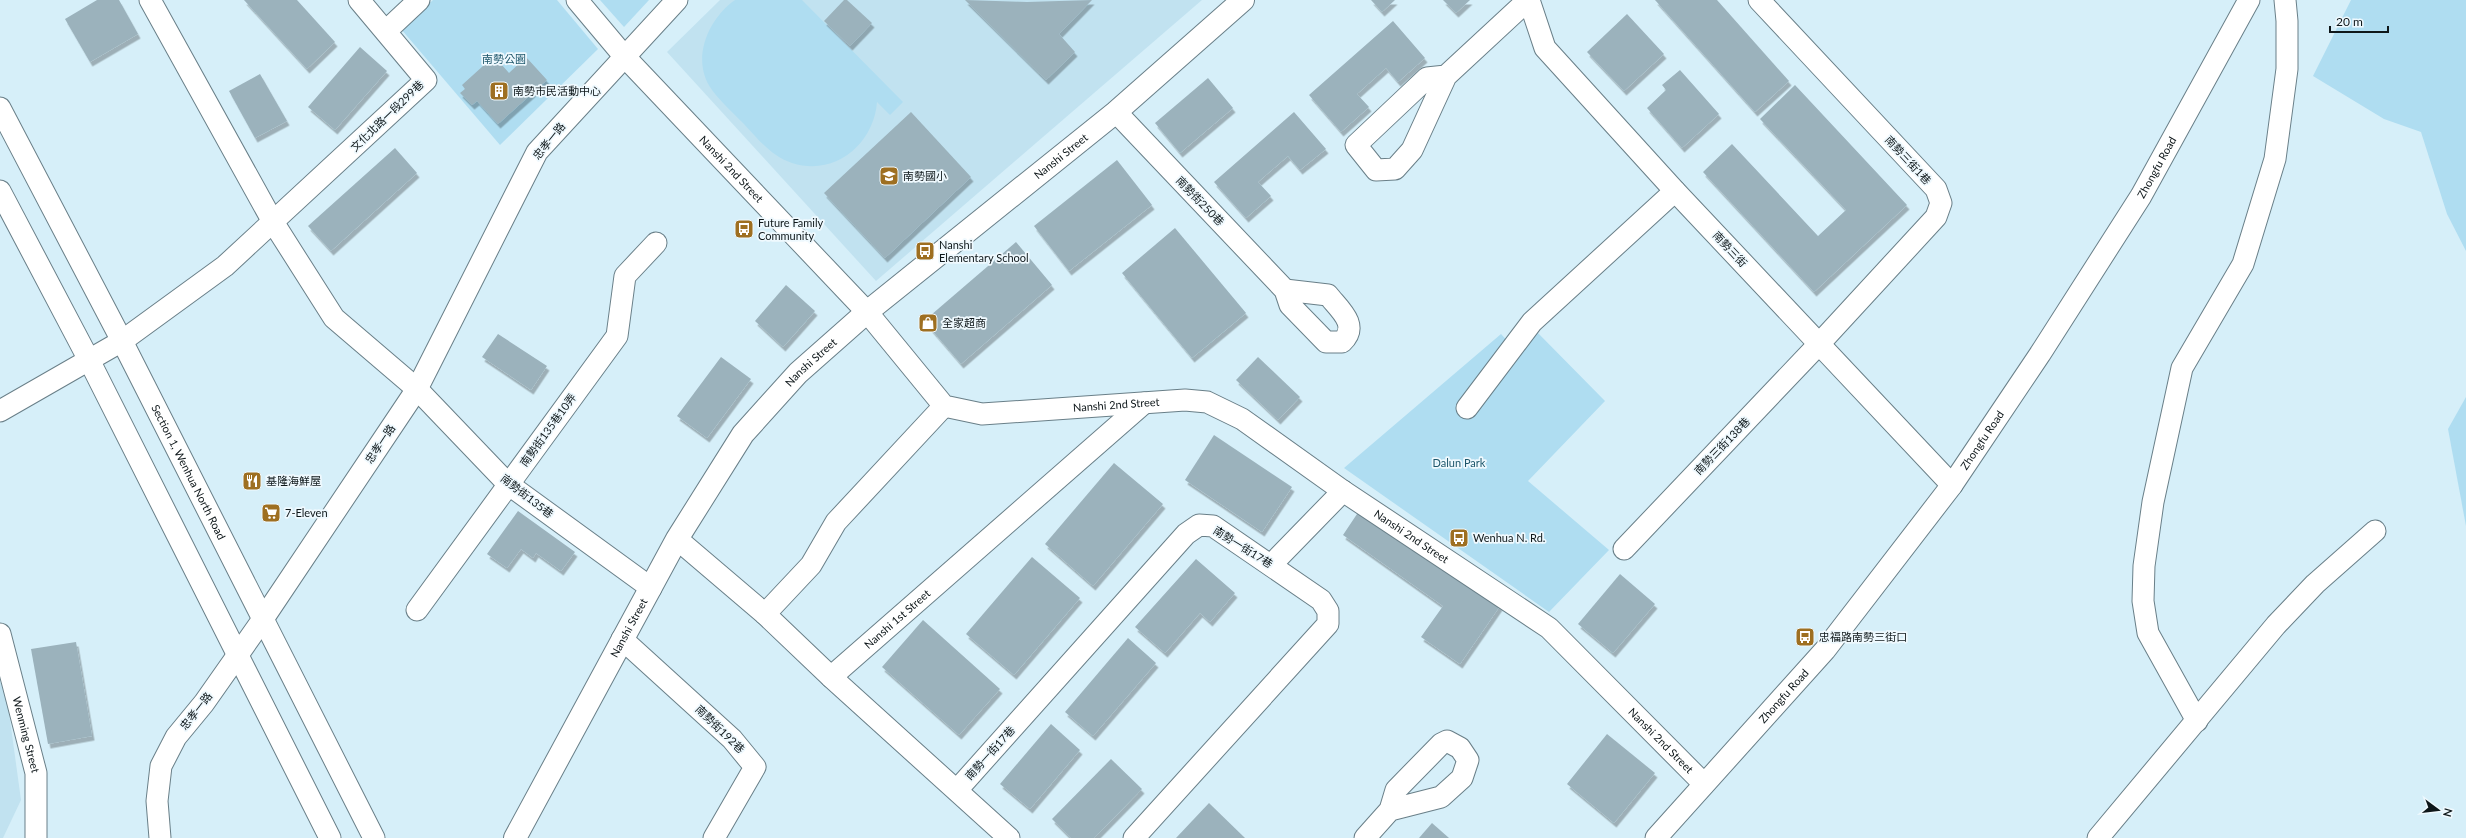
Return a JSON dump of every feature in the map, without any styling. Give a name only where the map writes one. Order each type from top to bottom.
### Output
[{"type":"main road","name":"Nanshi Street","points":[[515,838],[677,539],[743,434],[798,373],[867,312],[1116,112],[1243,0]]},
{"type":"street","points":[[150,0],[273,222],[334,318],[417,389]]},
{"type":"street","name":"文化北路一段299巷","points":[[0,411],[122,341],[225,266],[426,80],[359,0]]},
{"type":"street","points":[[386,31],[419,0]]},
{"type":"street","name":"Nanshi 2nd Street","points":[[576,0],[624,56],[867,312],[944,406],[982,414],[1185,400],[1207,402],[1223,409],[1264,433],[1343,491],[1549,628],[1704,784]]},
{"type":"street","name":"忠孝一路","points":[[160,838],[157,801],[161,766],[176,737],[204,703],[264,619],[417,389],[537,152],[624,56],[678,0]]},
{"type":"street","points":[[1446,76],[1427,78],[1356,145],[1376,170],[1395,169],[1412,150],[1446,76],[1528,0]]},
{"type":"street","name":"南勢三街","points":[[1528,0],[1545,48],[1675,191],[1952,485]]},
{"type":"street","name":"南勢三街1巷","points":[[1759,0],[1936,189],[1941,204],[1936,217],[1819,344]]},
{"type":"street","name":"Zhongfu Road","points":[[1656,838],[1825,650],[1952,485],[2040,354],[2141,196],[2249,0]]},
{"type":"street","points":[[2197,721],[2148,633],[2143,601],[2144,566],[2153,502],[2182,368],[2243,264],[2275,159],[2287,69],[2287,21],[2285,0]]},
{"type":"street","name":"Section 1, Wenhua North Road","points":[[0,108],[122,341],[374,838]]},
{"type":"street","name":"南勢街250巷","points":[[1116,112],[1285,290]]},
{"type":"street","points":[[0,191],[89,360],[330,838]]},
{"type":"street","points":[[1467,408],[1532,322],[1675,191]]},
{"type":"street","name":"南勢街135巷10弄","points":[[417,610],[617,336],[625,276],[656,243]]},
{"type":"street","name":"南勢三街138巷","points":[[1624,549],[1819,344]]},
{"type":"street","name":"南勢街135巷","points":[[417,389],[508,484],[651,588]]},
{"type":"street","name":"Nanshi 1st Street","points":[[831,677],[1144,403]]},
{"type":"street","points":[[765,614],[811,565],[836,522],[944,406]]},
{"type":"street","points":[[1272,564],[1343,491]]},
{"type":"street","name":"南勢一街17巷","points":[[957,790],[1186,534],[1199,525],[1213,526],[1272,564],[1321,600],[1328,611],[1328,624],[1134,838]]},
{"type":"street","points":[[2098,838],[2300,599],[2375,531]]},
{"type":"street","points":[[677,539],[765,614],[831,677],[1009,838]]},
{"type":"street","name":"南勢街192巷","points":[[622,639],[732,739],[755,767],[714,838]]},
{"type":"street","name":"Wenming Street","points":[[1,641],[36,773],[36,838]]},
{"type":"street","points":[[1365,838],[1390,810]]},
{"type":"shaded area","name":"南勢國小","points":[[720,0],[1202,0],[876,281],[667,52]]},
{"type":"shaded area","points":[[0,681],[7,698],[21,800],[3,838],[0,838]]},
{"type":"green space","name":"南勢公園","points":[[433,0],[557,0],[598,49],[500,145],[401,29]]},
{"type":"green space","points":[[600,0],[649,0],[624,27]]},
{"type":"green space","points":[[735,0],[802,0],[903,102],[890,115],[877,102],[869,131],[850,153],[837,161],[823,165],[808,166],[784,160],[760,141],[723,103],[712,90],[706,78],[702,53],[705,41],[717,18],[725,8]]},
{"type":"green space","points":[[2351,0],[2466,0],[2466,251],[2447,214],[2421,132],[2384,119],[2313,76]]},
{"type":"green space","name":"Dalun Park","points":[[1535,330],[1605,401],[1528,481],[1609,550],[1549,612],[1344,468],[1501,334],[1513,347]]},
{"type":"green space","points":[[2466,397],[2466,526],[2448,429]]},
{"type":"building","points":[[97,0],[119,0],[138,34],[90,62],[65,19]]},
{"type":"building","points":[[244,0],[297,0],[335,42],[307,69]]},
{"type":"building","points":[[844,0],[847,0],[872,23],[850,46],[824,21]]},
{"type":"building","points":[[965,0],[1027,2],[1092,0],[1059,34],[1075,52],[1046,80]]},
{"type":"building","points":[[1371,0],[1395,0],[1382,12]]},
{"type":"building","points":[[1443,0],[1470,0],[1456,13]]},
{"type":"building","points":[[1655,0],[1717,0],[1789,81],[1755,112]]},
{"type":"building","points":[[1627,14],[1664,54],[1624,91],[1587,52]]},
{"type":"building","points":[[1393,21],[1425,58],[1398,82],[1386,68],[1357,94],[1369,107],[1341,132],[1309,95]]},
{"type":"building","points":[[360,47],[387,71],[335,130],[308,107]]},
{"type":"building","name":"南勢市民活動中心","points":[[494,56],[509,73],[526,57],[547,80],[498,124],[477,101],[472,105],[460,93],[465,89],[462,85]]},
{"type":"building","points":[[1680,70],[1719,114],[1682,148],[1647,108],[1666,90],[1662,85]]},
{"type":"building","points":[[260,74],[287,121],[255,138],[229,91]]},
{"type":"building","points":[[1208,78],[1233,108],[1180,153],[1155,123]]},
{"type":"building","points":[[1795,85],[1907,205],[1814,292],[1703,172],[1732,144],[1818,236],[1846,210],[1760,119]]},
{"type":"building","points":[[911,112],[971,177],[885,258],[824,193]]},
{"type":"building","points":[[1294,112],[1326,149],[1300,170],[1288,156],[1258,182],[1271,196],[1246,218],[1214,182]]},
{"type":"building","points":[[395,148],[417,173],[331,251],[308,226]]},
{"type":"building","points":[[1117,160],[1152,205],[1069,271],[1034,226]]},
{"type":"building","points":[[1175,228],[1246,313],[1192,358],[1122,273]]},
{"type":"building","points":[[1016,242],[1052,285],[961,364],[924,321]]},
{"type":"building","points":[[786,285],[815,311],[783,347],[755,321]]},
{"type":"building","points":[[498,334],[547,366],[531,390],[482,357]]},
{"type":"building","points":[[721,357],[751,379],[707,438],[677,416]]},
{"type":"building","points":[[1258,357],[1300,397],[1278,420],[1236,380]]},
{"type":"building","points":[[1214,435],[1292,487],[1262,532],[1185,480]]},
{"type":"building","points":[[1114,463],[1163,504],[1093,586],[1045,544]]},
{"type":"building","points":[[1361,508],[1500,606],[1460,664],[1421,637],[1443,606],[1343,535]]},
{"type":"building","points":[[518,511],[575,552],[561,571],[536,553],[533,558],[521,549],[507,568],[487,554]]},
{"type":"building","points":[[1032,557],[1080,598],[1014,675],[966,634]]},
{"type":"building","points":[[1196,559],[1235,593],[1210,622],[1200,613],[1165,653],[1135,627]]},
{"type":"building","points":[[1620,574],[1655,604],[1613,653],[1578,624]]},
{"type":"building","points":[[923,620],[1000,689],[959,735],[882,667]]},
{"type":"building","points":[[1128,638],[1156,663],[1093,736],[1065,712]]},
{"type":"building","points":[[76,642],[92,736],[48,744],[31,649]]},
{"type":"building","points":[[1051,724],[1080,750],[1030,809],[1000,784]]},
{"type":"building","points":[[1607,734],[1655,773],[1614,823],[1567,784]]},
{"type":"building","points":[[1111,759],[1142,789],[1094,838],[1071,838],[1052,819]]},
{"type":"building","points":[[1209,803],[1245,838],[1176,838]]},
{"type":"building","points":[[1432,823],[1449,838],[1419,838]]},
{"type":"place","name":"南勢市民活動中心","points":[[499,91]]},
{"type":"place","name":"南勢國小","points":[[889,176]]},
{"type":"place","name":"Future Family Community","points":[[744,229]]},
{"type":"place","name":"Nanshi Elementary School","points":[[925,251]]},
{"type":"place","name":"全家超商","points":[[928,323]]},
{"type":"place","name":"基隆海鮮屋","points":[[252,481]]},
{"type":"place","name":"7-Eleven","points":[[271,513]]},
{"type":"place","name":"Wenhua N. Rd.","points":[[1459,538]]},
{"type":"place","name":"忠福路南勢三街口","points":[[1805,637]]}]
